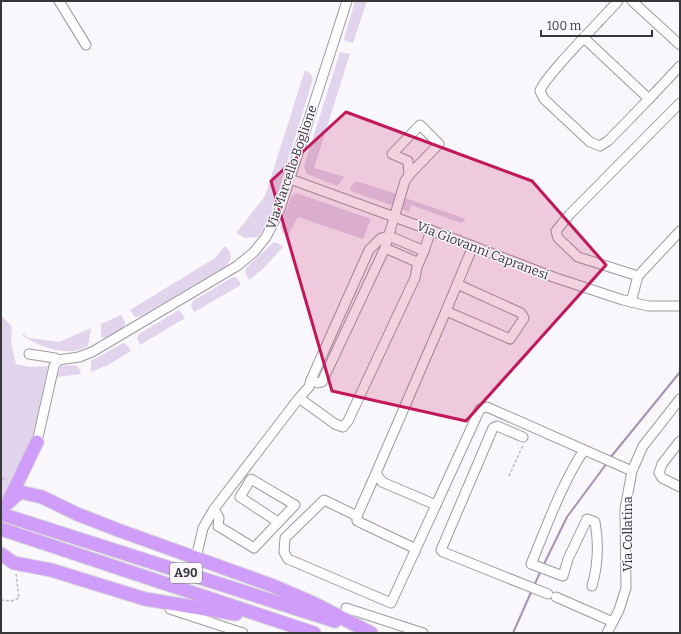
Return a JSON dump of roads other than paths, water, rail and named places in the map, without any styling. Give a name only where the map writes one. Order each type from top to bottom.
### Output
[{"type":"highway","points":[[37,442],[25,476],[29,486],[42,497]]},
{"type":"highway","points":[[4,508],[37,442]]},
{"type":"highway","points":[[4,508],[20,492],[42,497],[90,519],[298,596],[371,633]]},
{"type":"highway","name":"A90","points":[[4,508],[371,633]]},
{"type":"highway","name":"A90","points":[[1,529],[314,633]]},
{"type":"highway","points":[[1,554],[14,563],[51,570],[144,599],[282,622]]},
{"type":"street","points":[[59,1],[86,46]]},
{"type":"street","name":"Via Marcello Boglione","points":[[29,354],[55,358],[58,360],[79,357],[100,348],[245,260],[257,248],[269,233],[278,212],[347,1]]},
{"type":"street","points":[[618,1],[543,83],[540,91],[544,99],[590,142],[600,146],[606,142],[680,66]]},
{"type":"street","points":[[632,1],[680,45]]},
{"type":"street","points":[[584,38],[649,98]]},
{"type":"street","points":[[638,276],[578,257],[558,238],[556,232],[570,214],[680,103]]},
{"type":"street","points":[[311,380],[318,383],[322,382],[385,248],[404,184],[409,175],[439,144],[420,125],[392,154],[408,161],[409,175]]},
{"type":"street","name":"Via Giovanni Capranesi","points":[[290,179],[431,230],[556,278],[631,302],[653,306],[680,306]]},
{"type":"street","points":[[299,398],[335,424],[342,427],[348,421],[415,278],[431,230]]},
{"type":"street","points":[[631,302],[638,276],[680,231]]},
{"type":"street","points":[[196,558],[203,528],[214,509],[309,387],[370,250],[381,238],[389,236],[424,251]]},
{"type":"street","points":[[415,552],[414,548],[357,521],[356,516],[376,473],[473,246]]},
{"type":"street","points":[[385,248],[419,263]]},
{"type":"street","points":[[446,311],[510,340],[524,318],[521,313],[457,284]]},
{"type":"street","points":[[325,349],[334,354]]},
{"type":"street","points":[[37,442],[54,366],[58,360]]},
{"type":"street","name":"Via Collatina","points":[[607,633],[623,599],[626,588],[625,509],[632,471],[645,443],[680,399]]},
{"type":"street","points":[[356,516],[324,500],[285,538],[284,552],[288,559],[391,603],[480,409],[487,407],[632,471]]},
{"type":"street","points":[[524,439],[497,426],[493,428],[441,550],[552,595],[613,622]]},
{"type":"street","points":[[680,441],[662,464],[659,473],[662,478],[680,486]]},
{"type":"street","points":[[584,450],[572,468],[531,564],[563,576],[568,559],[587,519],[595,522],[598,540],[596,572],[592,586]]},
{"type":"street","points":[[376,473],[382,482],[436,505]]},
{"type":"street","points":[[214,509],[219,518],[218,526],[254,548],[295,505],[251,479],[240,496],[278,522]]},
{"type":"street","points":[[346,608],[423,633]]},
{"type":"street","points":[[170,609],[243,633]]},
{"type":"waterway","points":[[610,458],[680,372]]},
{"type":"waterway","points":[[543,566],[567,517],[607,463]]},
{"type":"waterway","points":[[534,586],[541,570]]},
{"type":"waterway","points":[[513,633],[532,590]]}]
